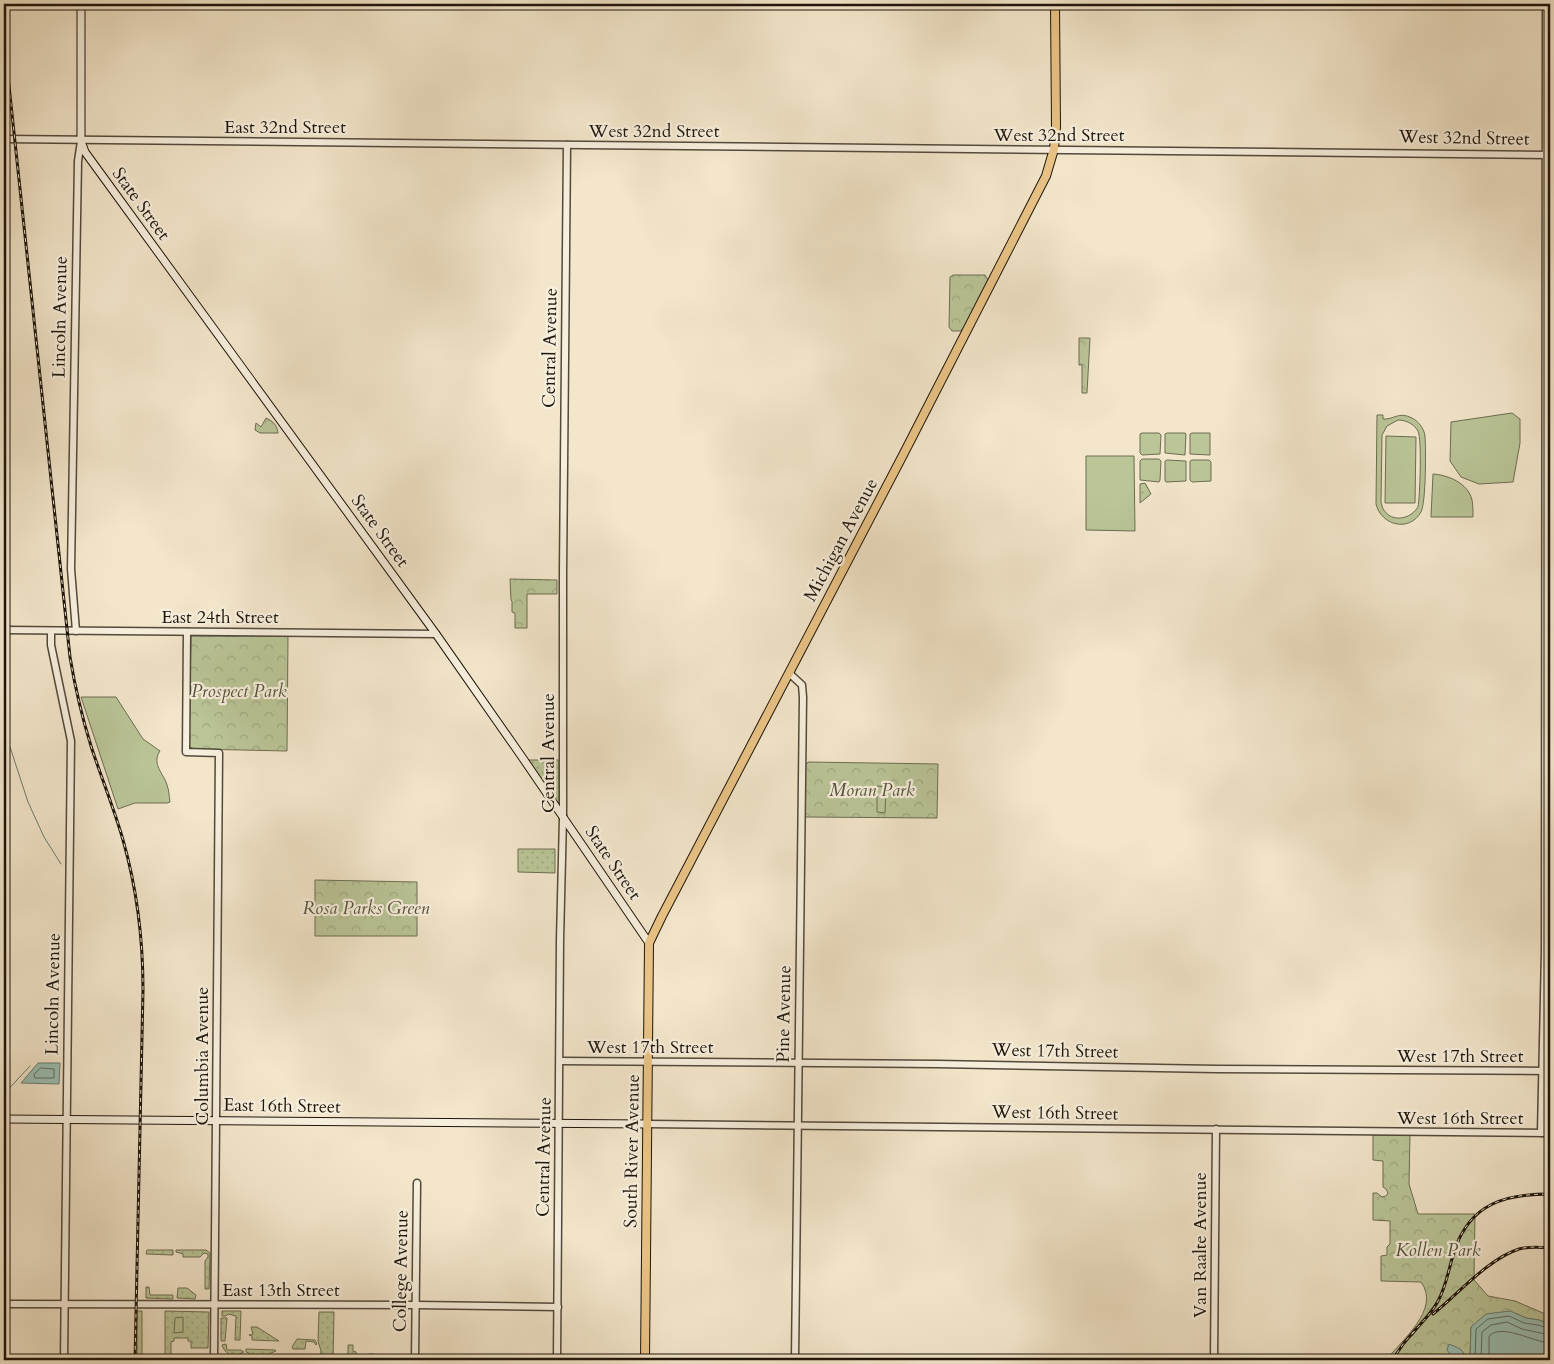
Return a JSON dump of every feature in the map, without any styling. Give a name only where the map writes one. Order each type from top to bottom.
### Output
[{"type":"main road","name":"Lincoln Avenue","points":[[81,4],[82,141]]},
{"type":"main road","name":"Michigan Avenue","points":[[650,943],[662,916],[1030,211],[1046,176],[1054,149],[1056,127],[1055,4]]},
{"type":"main road","name":"State Street","points":[[82,141],[85,152],[436,634],[650,943]]},
{"type":"main road","name":"South River Avenue","points":[[645,1360],[650,943]]},
{"type":"main road","name":"East 16th Street","points":[[4,1119],[559,1123]]},
{"type":"main road","name":"West 16th Street","points":[[559,1123],[648,1124]]},
{"type":"street","points":[[1541,1133],[1545,951],[1545,444],[1549,155],[1546,4]]},
{"type":"street","name":"East 32nd Street","points":[[4,140],[567,145]]},
{"type":"street","name":"Lincoln Avenue","points":[[76,631],[72,569],[72,508],[78,161],[82,141]]},
{"type":"street","name":"West 32nd Street","points":[[567,145],[1549,155]]},
{"type":"street","name":"Central Avenue","points":[[557,1360],[563,817],[567,145]]},
{"type":"street","name":"East 24th Street","points":[[4,630],[436,634]]},
{"type":"street","name":"Lincoln Avenue","points":[[51,631],[51,645],[71,741],[64,1360]]},
{"type":"street","name":"Columbia Avenue","points":[[187,632],[186,752],[219,753],[214,1360]]},
{"type":"street","name":"Pine Avenue","points":[[789,673],[802,685],[803,697],[795,1360]]},
{"type":"street","name":"West 17th Street","points":[[560,1061],[1550,1071]]},
{"type":"street","name":"West 16th Street","points":[[648,1124],[1550,1133]]},
{"type":"street","name":"Van Raalte Avenue","points":[[1214,1360],[1216,1129]]},
{"type":"street","name":"College Avenue","points":[[415,1360],[418,1183]]},
{"type":"street","name":"East 13th Street","points":[[4,1304],[558,1307]]},
{"type":"green space","points":[[953,275],[985,275],[988,280],[965,328],[960,331],[952,331],[949,327],[950,277]]},
{"type":"green space","points":[[1079,338],[1090,338],[1087,393],[1082,393],[1082,365],[1079,365]]},
{"type":"green space","points":[[1512,413],[1520,419],[1520,443],[1513,482],[1479,484],[1461,477],[1450,461],[1451,422]]},
{"type":"green space","points":[[1377,415],[1383,415],[1383,419],[1407,416],[1418,423],[1425,436],[1423,507],[1416,519],[1410,523],[1396,524],[1383,517],[1376,504]],"holes":[[[1398,420],[1412,424],[1418,431],[1420,445],[1418,507],[1414,512],[1403,518],[1391,517],[1383,509],[1381,502],[1382,435],[1387,426]]]},
{"type":"green space","points":[[266,418],[271,420],[278,433],[260,433],[255,430],[256,423],[261,427]]},
{"type":"green space","points":[[1159,433],[1161,435],[1160,454],[1142,455],[1140,453],[1140,434]]},
{"type":"green space","points":[[1210,433],[1210,455],[1190,454],[1190,434]]},
{"type":"green space","points":[[1165,434],[1186,434],[1185,455],[1165,453]]},
{"type":"green space","points":[[1386,436],[1416,437],[1415,503],[1385,503]]},
{"type":"green space","points":[[1086,456],[1134,456],[1135,531],[1086,530]]},
{"type":"green space","points":[[1142,459],[1159,459],[1161,461],[1159,482],[1140,480],[1140,461]]},
{"type":"green space","points":[[1209,460],[1211,462],[1211,481],[1192,482],[1190,480],[1190,461]]},
{"type":"green space","points":[[1165,461],[1186,461],[1186,481],[1166,482]]},
{"type":"green space","points":[[1433,474],[1451,478],[1466,489],[1472,500],[1473,517],[1431,517]]},
{"type":"green space","points":[[1145,483],[1151,494],[1140,503],[1140,484]]},
{"type":"green space","points":[[510,579],[557,580],[557,594],[527,594],[527,628],[515,628],[515,613],[512,612]]},
{"type":"green space","name":"Prospect Park","points":[[191,636],[288,636],[287,751],[194,749],[189,746]]},
{"type":"green space","points":[[81,697],[116,697],[143,739],[160,751],[157,765],[168,787],[170,802],[135,803],[118,809]]},
{"type":"green space","points":[[527,760],[559,760],[559,808]]},
{"type":"green space","name":"Moran Park","points":[[808,762],[938,764],[937,818],[806,817],[805,766]]},
{"type":"green space","points":[[877,786],[886,787],[885,813],[877,812]]},
{"type":"green space","points":[[518,849],[555,849],[555,873],[518,872]]},
{"type":"green space","name":"Rosa Parks Green","points":[[315,880],[417,882],[417,936],[315,936]]},
{"type":"green space","points":[[1550,942],[1550,987],[1547,987],[1548,946]]},
{"type":"green space","name":"Kollen Park","points":[[1373,1135],[1410,1135],[1409,1184],[1418,1214],[1475,1214],[1474,1280],[1488,1296],[1515,1301],[1550,1316],[1550,1325],[1510,1311],[1471,1327],[1470,1360],[1386,1360],[1417,1324],[1426,1303],[1426,1292],[1421,1282],[1381,1281],[1381,1256],[1387,1255],[1387,1247],[1390,1244],[1390,1221],[1373,1220],[1373,1193],[1377,1193],[1382,1197],[1388,1193],[1383,1187],[1383,1161],[1373,1160]]},
{"type":"green space","points":[[147,1250],[173,1250],[173,1255],[146,1254]]},
{"type":"green space","points":[[176,1250],[206,1250],[210,1253],[209,1289],[205,1289],[205,1261],[208,1254],[204,1253],[200,1257],[183,1257],[183,1254],[176,1252]]},
{"type":"green space","points":[[146,1287],[149,1287],[150,1295],[173,1295],[173,1299],[146,1298]]},
{"type":"green space","points":[[178,1288],[187,1288],[196,1295],[195,1299],[177,1298]]},
{"type":"green space","points":[[137,1311],[142,1311],[142,1359],[152,1360],[137,1360]]},
{"type":"green space","points":[[165,1311],[209,1312],[208,1348],[191,1348],[191,1341],[188,1341],[188,1338],[174,1338],[174,1341],[171,1342],[171,1354],[174,1355],[174,1358],[170,1357],[171,1360],[165,1360]]},
{"type":"green space","points":[[222,1311],[241,1311],[240,1340],[235,1340],[236,1316],[228,1314],[222,1316]]},
{"type":"green space","points":[[319,1312],[334,1312],[333,1360],[320,1360],[321,1351],[318,1341]]},
{"type":"green space","points":[[183,1317],[183,1332],[174,1333],[175,1318]]},
{"type":"green space","points":[[221,1318],[227,1318],[225,1341],[221,1341]]},
{"type":"green space","points":[[251,1327],[257,1327],[279,1341],[252,1340],[252,1336],[249,1335],[253,1334]]},
{"type":"green space","points":[[297,1339],[315,1340],[317,1344],[306,1341],[305,1349],[293,1349],[292,1347]]},
{"type":"green space","points":[[226,1344],[227,1350],[241,1350],[244,1352],[233,1357],[226,1352],[222,1345]]},
{"type":"green space","points":[[348,1345],[353,1345],[356,1357],[368,1357],[369,1354],[373,1354],[373,1360],[336,1360],[336,1355],[348,1355]]},
{"type":"green space","points":[[246,1349],[276,1351],[259,1358],[246,1352]]},
{"type":"green space","points":[[208,1358],[208,1360],[171,1360]]},
{"type":"water","points":[[38,1063],[60,1063],[59,1084],[21,1083]]},
{"type":"water","points":[[1510,1311],[1550,1325],[1550,1360],[1470,1360],[1471,1327],[1486,1314]]},
{"type":"water","points":[[1449,1344],[1464,1353],[1465,1360],[1455,1360],[1447,1350]]},
{"type":"waterway","points":[[4,744],[10,747],[28,802],[44,837],[61,864]]},
{"type":"waterway","points":[[4,1094],[30,1066]]},
{"type":"railway","points":[[4,39],[70,657],[88,735],[116,816],[128,858],[142,952],[143,990],[135,1360]]},
{"type":"railway","points":[[1412,1334],[1436,1305],[1446,1282],[1455,1249],[1470,1221],[1480,1211],[1505,1199],[1534,1194],[1550,1194]]},
{"type":"railway","points":[[1433,1314],[1485,1269],[1507,1254],[1527,1247],[1550,1248]]},
{"type":"railway","points":[[1392,1360],[1416,1329]]}]
